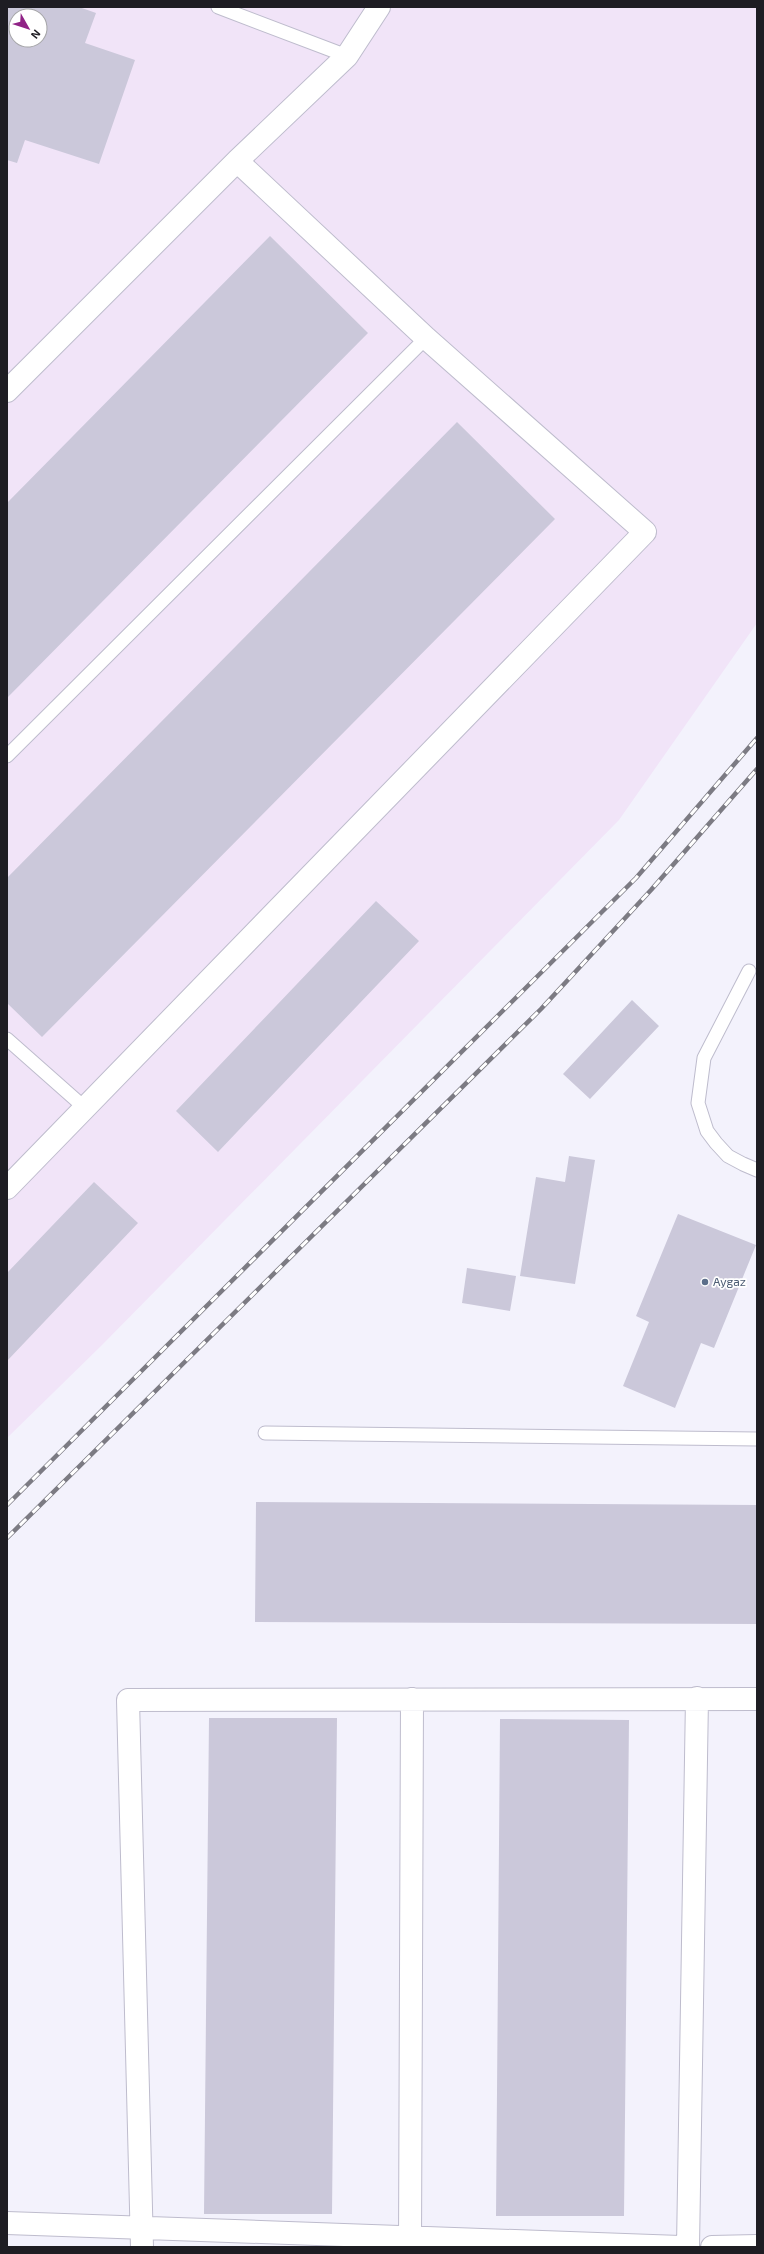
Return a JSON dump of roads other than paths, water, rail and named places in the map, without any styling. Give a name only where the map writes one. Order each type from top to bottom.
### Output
[{"type":"street","points":[[7,391],[237,161],[347,56],[379,7]]},
{"type":"street","points":[[7,1188],[645,532],[426,338],[237,161]]},
{"type":"street","points":[[688,2247],[697,1698]]},
{"type":"street","points":[[410,2242],[412,1699]]},
{"type":"street","points":[[142,2237],[128,1700],[757,1699]]},
{"type":"street","points":[[7,2223],[142,2237],[680,2247]]},
{"type":"street","points":[[712,2247],[757,2246]]},
{"type":"lane","points":[[218,7],[347,56]]},
{"type":"lane","points":[[7,756],[426,338]]},
{"type":"lane","points":[[749,971],[704,1058],[698,1103],[707,1131],[716,1143],[728,1156],[757,1170]]},
{"type":"lane","points":[[7,1039],[85,1108]]},
{"type":"lane","points":[[265,1433],[757,1439]]},
{"type":"railway","points":[[7,1505],[636,878],[757,738]]},
{"type":"railway","points":[[7,1538],[541,1009],[651,890],[757,769]]},
{"type":"place","name":"Aygaz","points":[[705,1282]]}]
